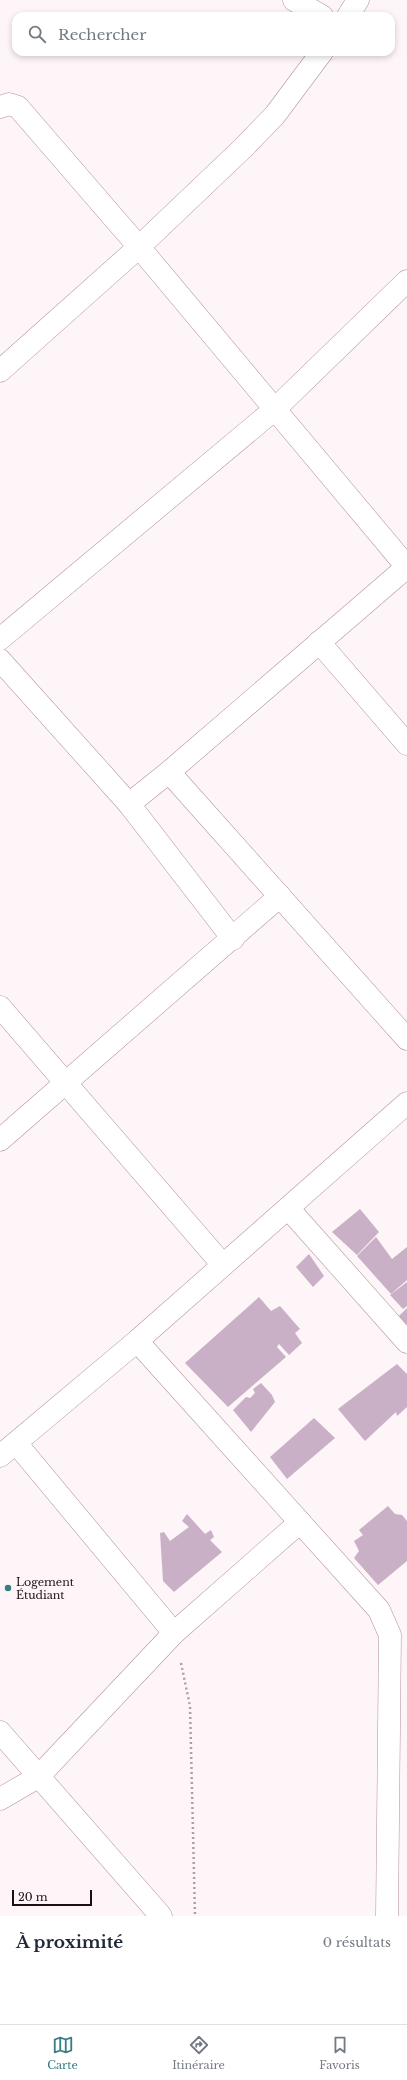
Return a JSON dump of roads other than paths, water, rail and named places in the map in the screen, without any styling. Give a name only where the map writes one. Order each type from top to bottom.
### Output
[{"type":"street","points":[[294,0],[315,12]]},
{"type":"street","points":[[350,12],[358,0]]},
{"type":"street","points":[[0,371],[138,247],[243,148],[275,115],[319,56]]},
{"type":"street","points":[[0,107],[9,104],[18,107],[275,409],[407,567],[169,772],[129,804]]},
{"type":"street","points":[[0,639],[275,409],[407,280]]},
{"type":"street","points":[[319,642],[407,744]]},
{"type":"street","points":[[0,660],[129,804],[233,939]]},
{"type":"street","points":[[169,772],[407,1039]]},
{"type":"street","points":[[0,1140],[233,939],[280,896]]},
{"type":"street","points":[[0,1008],[223,1265]]},
{"type":"street","points":[[174,1633],[8,1450],[137,1341],[407,1103]]},
{"type":"street","points":[[288,1208],[407,1342]]},
{"type":"street","points":[[137,1341],[379,1610],[390,1635],[387,1916]]},
{"type":"street","points":[[0,1799],[38,1777],[174,1633],[300,1522]]},
{"type":"street","points":[[0,1732],[161,1916]]},
{"type":"place","name":"Logement Étudiant","points":[[8,1588]]}]
